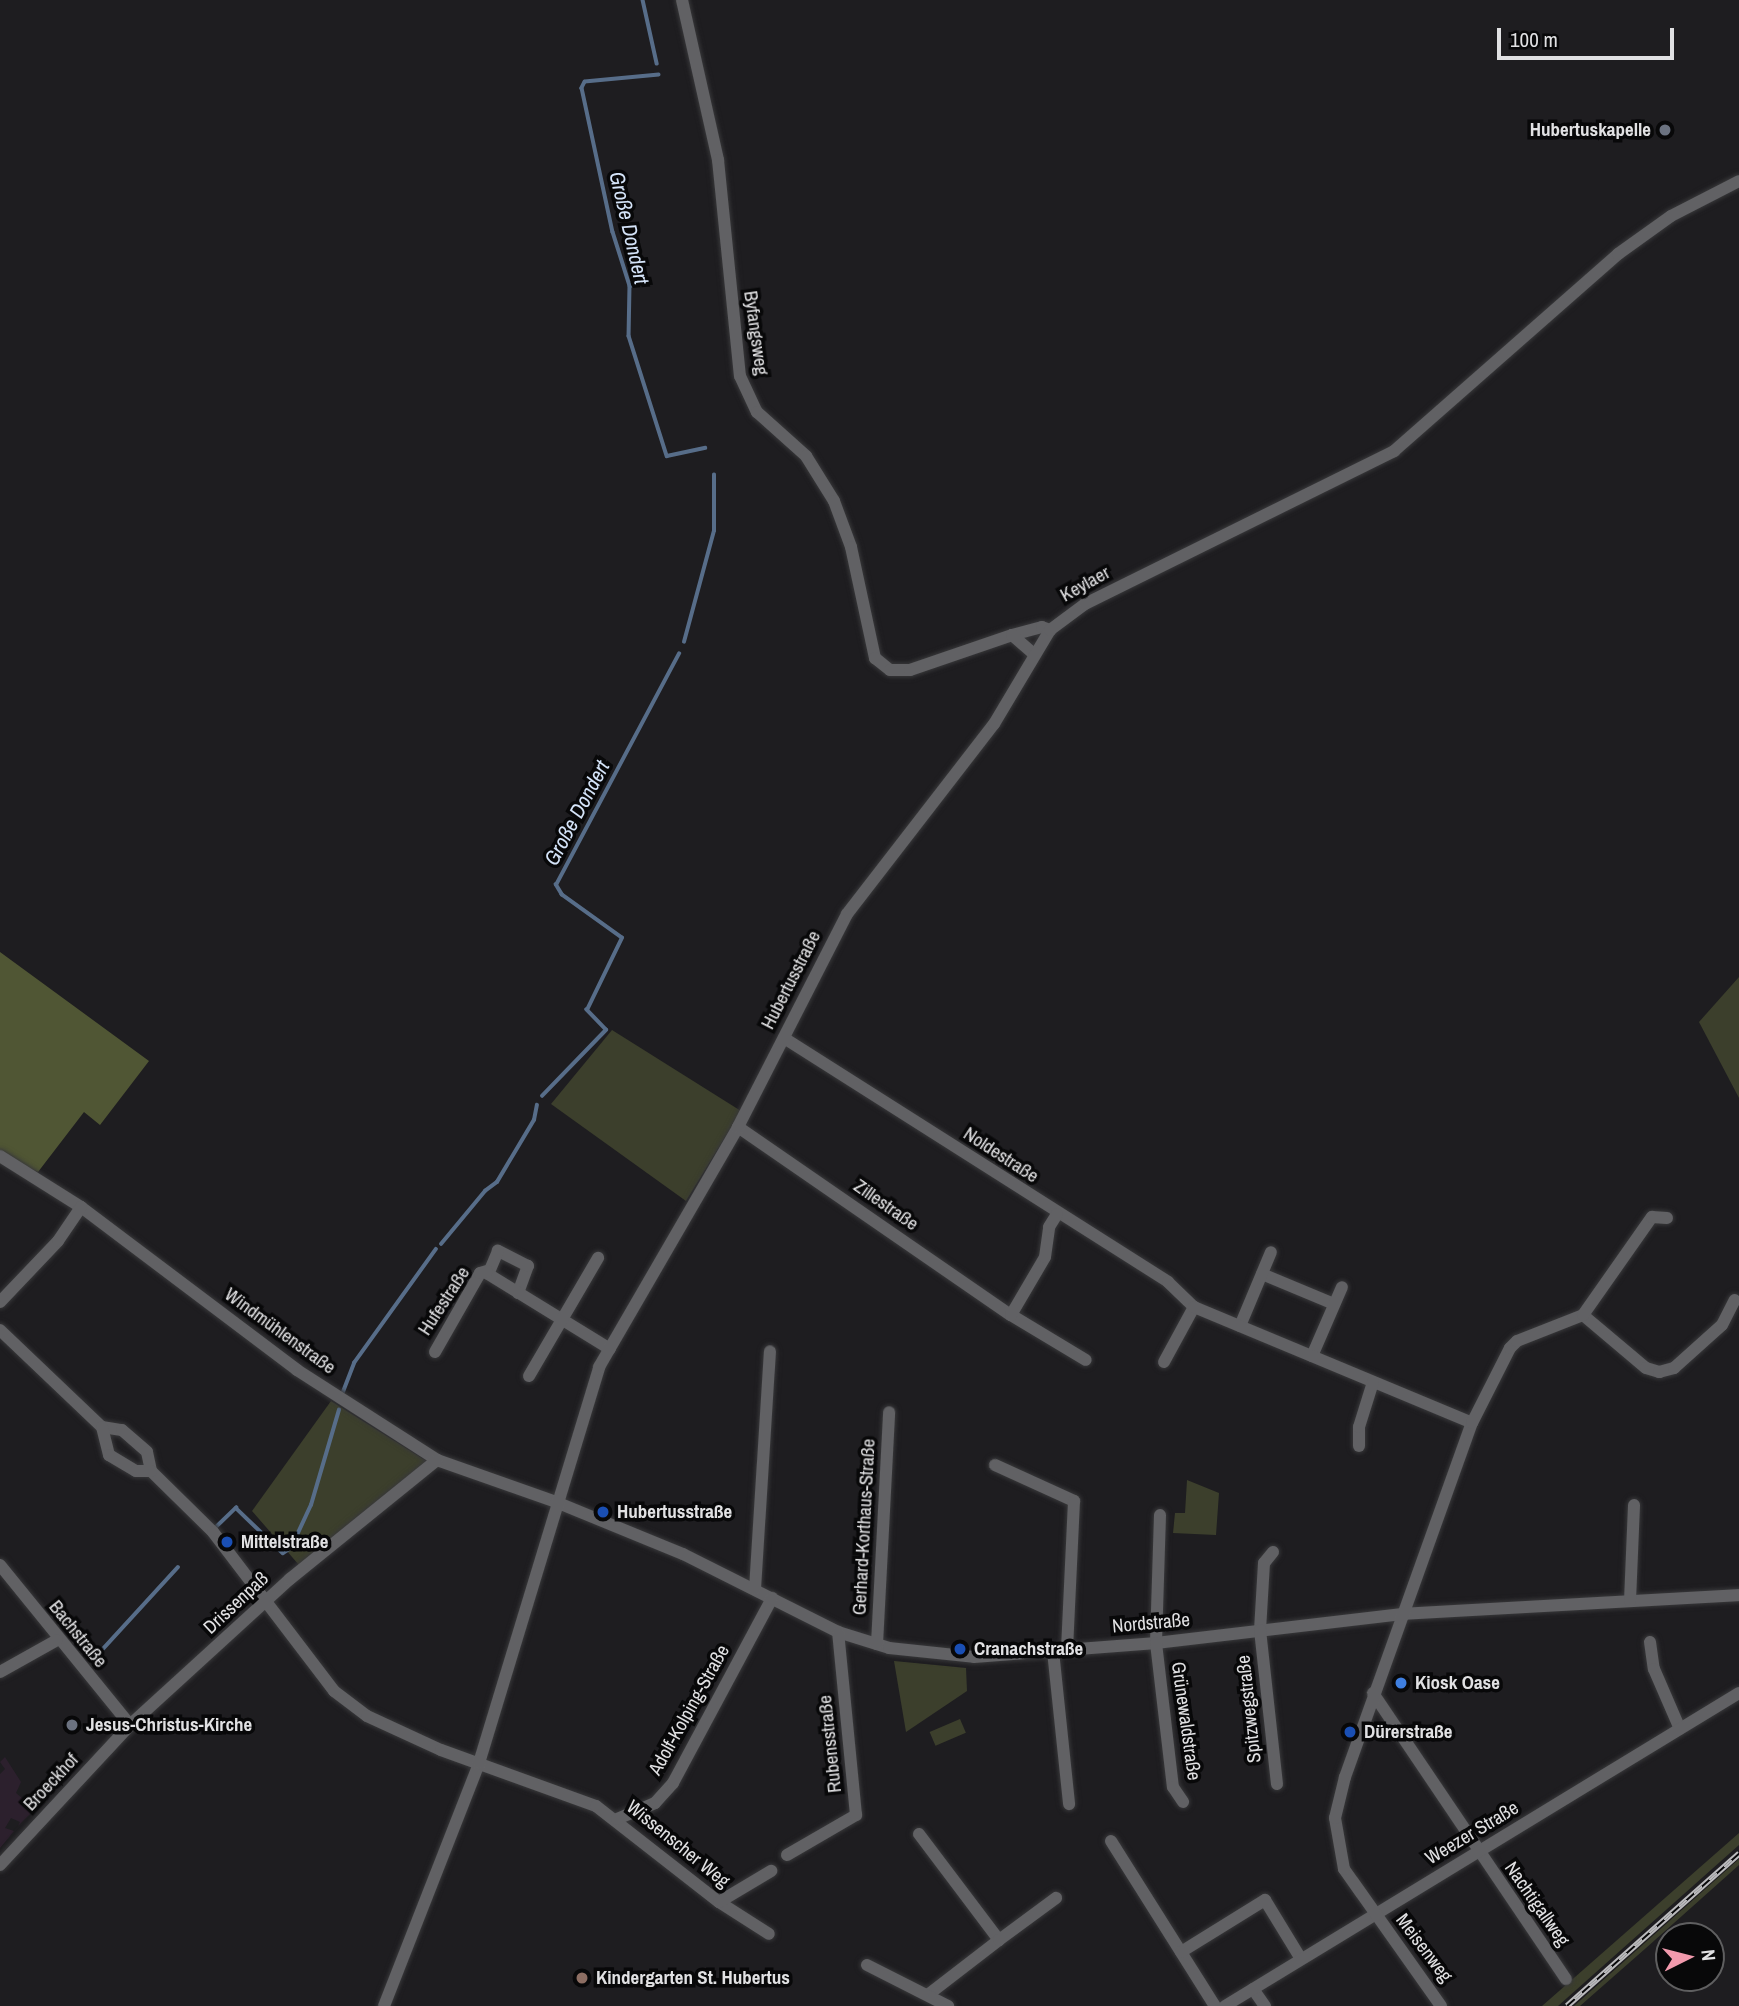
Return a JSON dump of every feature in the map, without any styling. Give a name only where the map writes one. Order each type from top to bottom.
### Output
[{"type":"street","name":"Byfangsweg","points":[[682,0],[718,160],[740,376],[757,412],[806,456],[834,501],[851,547],[876,658],[890,670],[909,670],[1012,635],[1042,627],[1050,630]]},
{"type":"street","name":"Keylaer","points":[[1050,630],[1085,604],[1394,451],[1618,254],[1671,216],[1739,181]]},
{"type":"street","name":"Hubertusstraße","points":[[384,2006],[479,1763],[599,1367],[738,1127],[847,914],[994,724],[1050,630]]},
{"type":"street","points":[[1012,635],[1034,654]]},
{"type":"street","name":"Noldestraße","points":[[784,1038],[1057,1214],[1168,1282],[1194,1307],[1472,1423]]},
{"type":"street","name":"Zillestraße","points":[[738,1127],[1011,1315],[1086,1360]]},
{"type":"street","name":"Windmühlenstraße","points":[[0,1156],[81,1206],[298,1370],[437,1460],[556,1502]]},
{"type":"street","points":[[0,1302],[58,1241],[81,1206]]},
{"type":"street","points":[[1011,1315],[1045,1257],[1049,1227],[1057,1214]]},
{"type":"street","points":[[1374,1914],[1344,1869],[1335,1835],[1338,1799],[1373,1693],[1472,1423],[1510,1348],[1517,1341],[1583,1315],[1652,1217],[1667,1218]]},
{"type":"street","name":"Hufestraße","points":[[435,1352],[481,1273],[487,1271],[500,1251],[528,1266],[518,1293]]},
{"type":"street","points":[[1240,1326],[1271,1252]]},
{"type":"street","points":[[529,1376],[598,1258]]},
{"type":"street","name":"Hufestraße","points":[[487,1271],[610,1349]]},
{"type":"street","points":[[1262,1274],[1334,1304]]},
{"type":"street","points":[[1312,1356],[1342,1287]]},
{"type":"street","points":[[1583,1315],[1646,1368],[1660,1372],[1674,1368],[1722,1325],[1735,1300]]},
{"type":"street","points":[[1164,1362],[1194,1307]]},
{"type":"street","points":[[0,1330],[102,1427],[109,1455],[136,1471],[151,1471]]},
{"type":"street","points":[[755,1590],[770,1351]]},
{"type":"street","points":[[1359,1446],[1359,1427],[1373,1382]]},
{"type":"street","name":"Gerhard-Korthaus-Straße","points":[[877,1644],[889,1412]]},
{"type":"street","points":[[102,1427],[122,1430],[147,1452],[151,1471],[213,1532],[317,1673],[367,1716],[479,1763]]},
{"type":"street","name":"Drissenpaß","points":[[130,1725],[266,1603],[437,1460]]},
{"type":"street","points":[[995,1465],[1073,1501],[1060,1650],[1069,1804]]},
{"type":"street","name":"Nordstraße","points":[[556,1502],[755,1590],[838,1632],[877,1644],[960,1658],[1156,1643],[1402,1614],[1739,1595]]},
{"type":"street","points":[[1630,1601],[1634,1505]]},
{"type":"street","name":"Grünewaldstraße","points":[[1160,1515],[1156,1643],[1173,1787],[1183,1802]]},
{"type":"street","name":"Spitzwegstraße","points":[[1273,1552],[1264,1563],[1260,1630],[1277,1784]]},
{"type":"street","name":"Bachstraße","points":[[0,1564],[57,1640],[130,1725]]},
{"type":"street","name":"Adolf-Kolping-Straße","points":[[617,1819],[655,1803],[674,1783],[772,1598]]},
{"type":"street","name":"Rubensstraße","points":[[787,1855],[856,1815],[838,1632]]},
{"type":"street","points":[[0,1672],[57,1640]]},
{"type":"street","points":[[1650,1642],[1654,1669],[1680,1729]]},
{"type":"street","name":"Nachtigallweg","points":[[1373,1693],[1476,1852],[1566,1979]]},
{"type":"street","name":"Weezer Straße","points":[[1225,2006],[1739,1693]]},
{"type":"street","name":"Broeckhof","points":[[0,1865],[130,1725]]},
{"type":"street","name":"Wissenscher Weg","points":[[479,1763],[596,1806],[617,1819],[719,1902],[769,1934]]},
{"type":"street","points":[[919,1834],[999,1940]]},
{"type":"street","points":[[1111,1841],[1214,2006]]},
{"type":"street","points":[[719,1902],[771,1871]]},
{"type":"street","points":[[929,1994],[1056,1898]]},
{"type":"street","points":[[1181,1952],[1265,1900],[1301,1959]]},
{"type":"street","name":"Meisenweg","points":[[1374,1914],[1441,2006]]},
{"type":"street","points":[[867,1965],[929,1994],[947,2006]]},
{"type":"street","points":[[1253,1989],[1265,2006]]},
{"type":"shaded area","points":[[5,1757],[21,1782],[16,1793],[35,1809],[18,1826],[20,1822],[11,1818],[5,1828],[14,1831],[0,1848],[0,1774],[5,1769],[0,1762]]},
{"type":"green space","points":[[0,952],[149,1061],[100,1125],[84,1112],[38,1172],[0,1154]]},
{"type":"green space","points":[[1739,977],[1739,1098],[1699,1022]]},
{"type":"green space","points":[[612,1030],[741,1111],[686,1201],[551,1104]]},
{"type":"green space","points":[[331,1401],[428,1462],[299,1565],[252,1511]]},
{"type":"green space","points":[[1187,1480],[1219,1493],[1216,1535],[1173,1533],[1175,1513],[1185,1513]]},
{"type":"green space","points":[[894,1661],[966,1668],[967,1691],[906,1732]]},
{"type":"green space","points":[[960,1719],[966,1733],[935,1746],[930,1732]]},
{"type":"green space","points":[[1739,1833],[1739,1845],[1558,2006],[1542,2006]]},
{"type":"green space","points":[[1739,1859],[1739,1865],[1675,1922],[1668,1922]]},
{"type":"green space","points":[[1655,1934],[1655,1940],[1646,1948],[1580,2006],[1574,2006]]},
{"type":"waterway","name":"Große Dondert","points":[[643,0],[657,63]]},
{"type":"waterway","name":"Große Dondert","points":[[659,75],[585,82],[582,88],[613,232],[630,286],[629,336],[667,456],[705,448]]},
{"type":"waterway","name":"Große Dondert","points":[[684,642],[714,531],[714,475]]},
{"type":"waterway","name":"Große Dondert","points":[[542,1096],[606,1030],[587,1010],[622,938],[562,895],[556,885],[679,654]]},
{"type":"waterway","points":[[441,1244],[485,1191],[497,1182],[534,1120],[537,1105]]},
{"type":"waterway","points":[[343,1392],[354,1363],[436,1249]]},
{"type":"waterway","points":[[216,1527],[236,1508],[283,1553],[291,1548],[311,1505],[339,1410]]},
{"type":"waterway","points":[[92,1661],[178,1567]]},
{"type":"railway","points":[[1567,2006],[1739,1854]]},
{"type":"place","name":"Hubertuskapelle","points":[[1665,130]]},
{"type":"place","name":"Hubertusstraße","points":[[603,1512]]},
{"type":"place","name":"Mittelstraße","points":[[227,1542]]},
{"type":"place","name":"Cranachstraße","points":[[960,1649]]},
{"type":"place","name":"Kiosk Oase","points":[[1401,1683]]},
{"type":"place","name":"Jesus-Christus-Kirche","points":[[72,1725]]},
{"type":"place","name":"Dürerstraße","points":[[1350,1732]]},
{"type":"place","name":"Kindergarten St. Hubertus","points":[[582,1978]]}]
